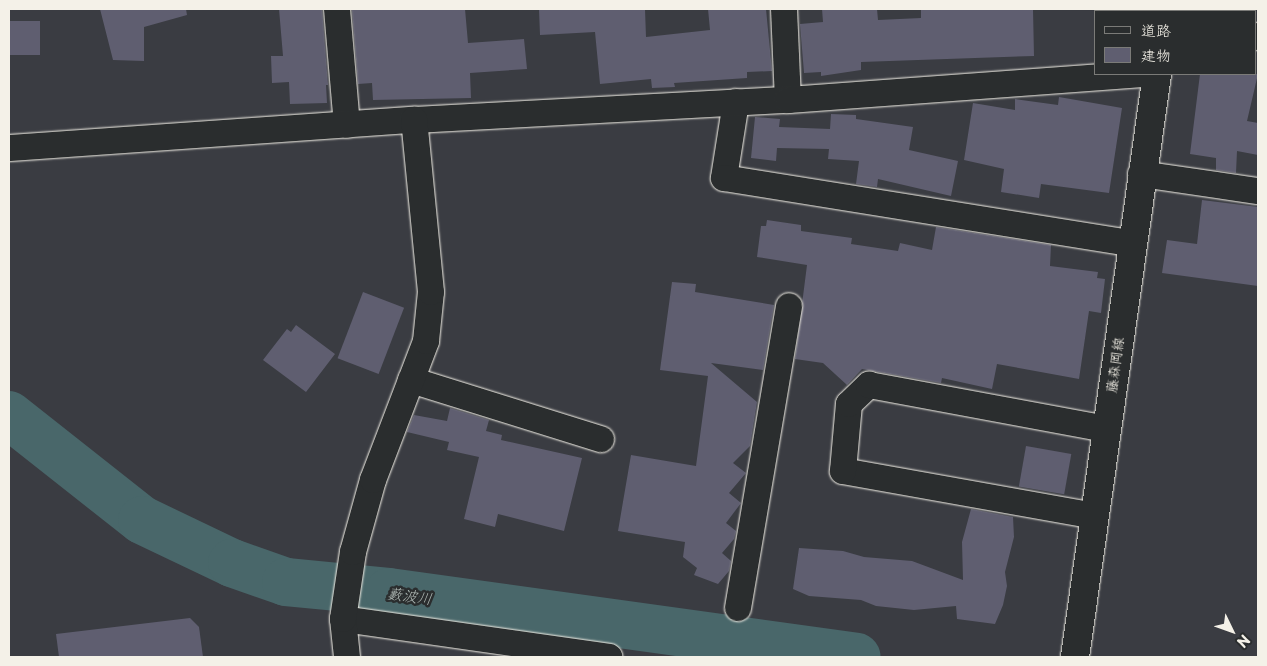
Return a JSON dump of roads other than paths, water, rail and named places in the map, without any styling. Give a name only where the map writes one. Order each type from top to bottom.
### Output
[{"type":"main road","name":"藤森岡線","points":[[1075,657],[1157,75]]},
{"type":"street","points":[[337,9],[347,125]]},
{"type":"street","points":[[784,9],[788,100]]},
{"type":"street","points":[[9,148],[414,120],[788,100],[1126,75]]},
{"type":"street","points":[[736,102],[724,178],[1132,243]]},
{"type":"street","points":[[348,657],[343,619],[353,552],[373,480],[426,342],[431,292],[414,120]]},
{"type":"street","points":[[1142,174],[1258,191]]},
{"type":"street","points":[[738,608],[789,306]]},
{"type":"street","points":[[411,380],[601,439]]},
{"type":"street","points":[[1094,516],[843,471],[849,404],[869,385],[1107,429]]},
{"type":"street","points":[[343,619],[608,657]]},
{"type":"waterway","name":"藪波川","points":[[9,415],[142,520],[232,563],[286,582],[389,592],[856,657]]}]
